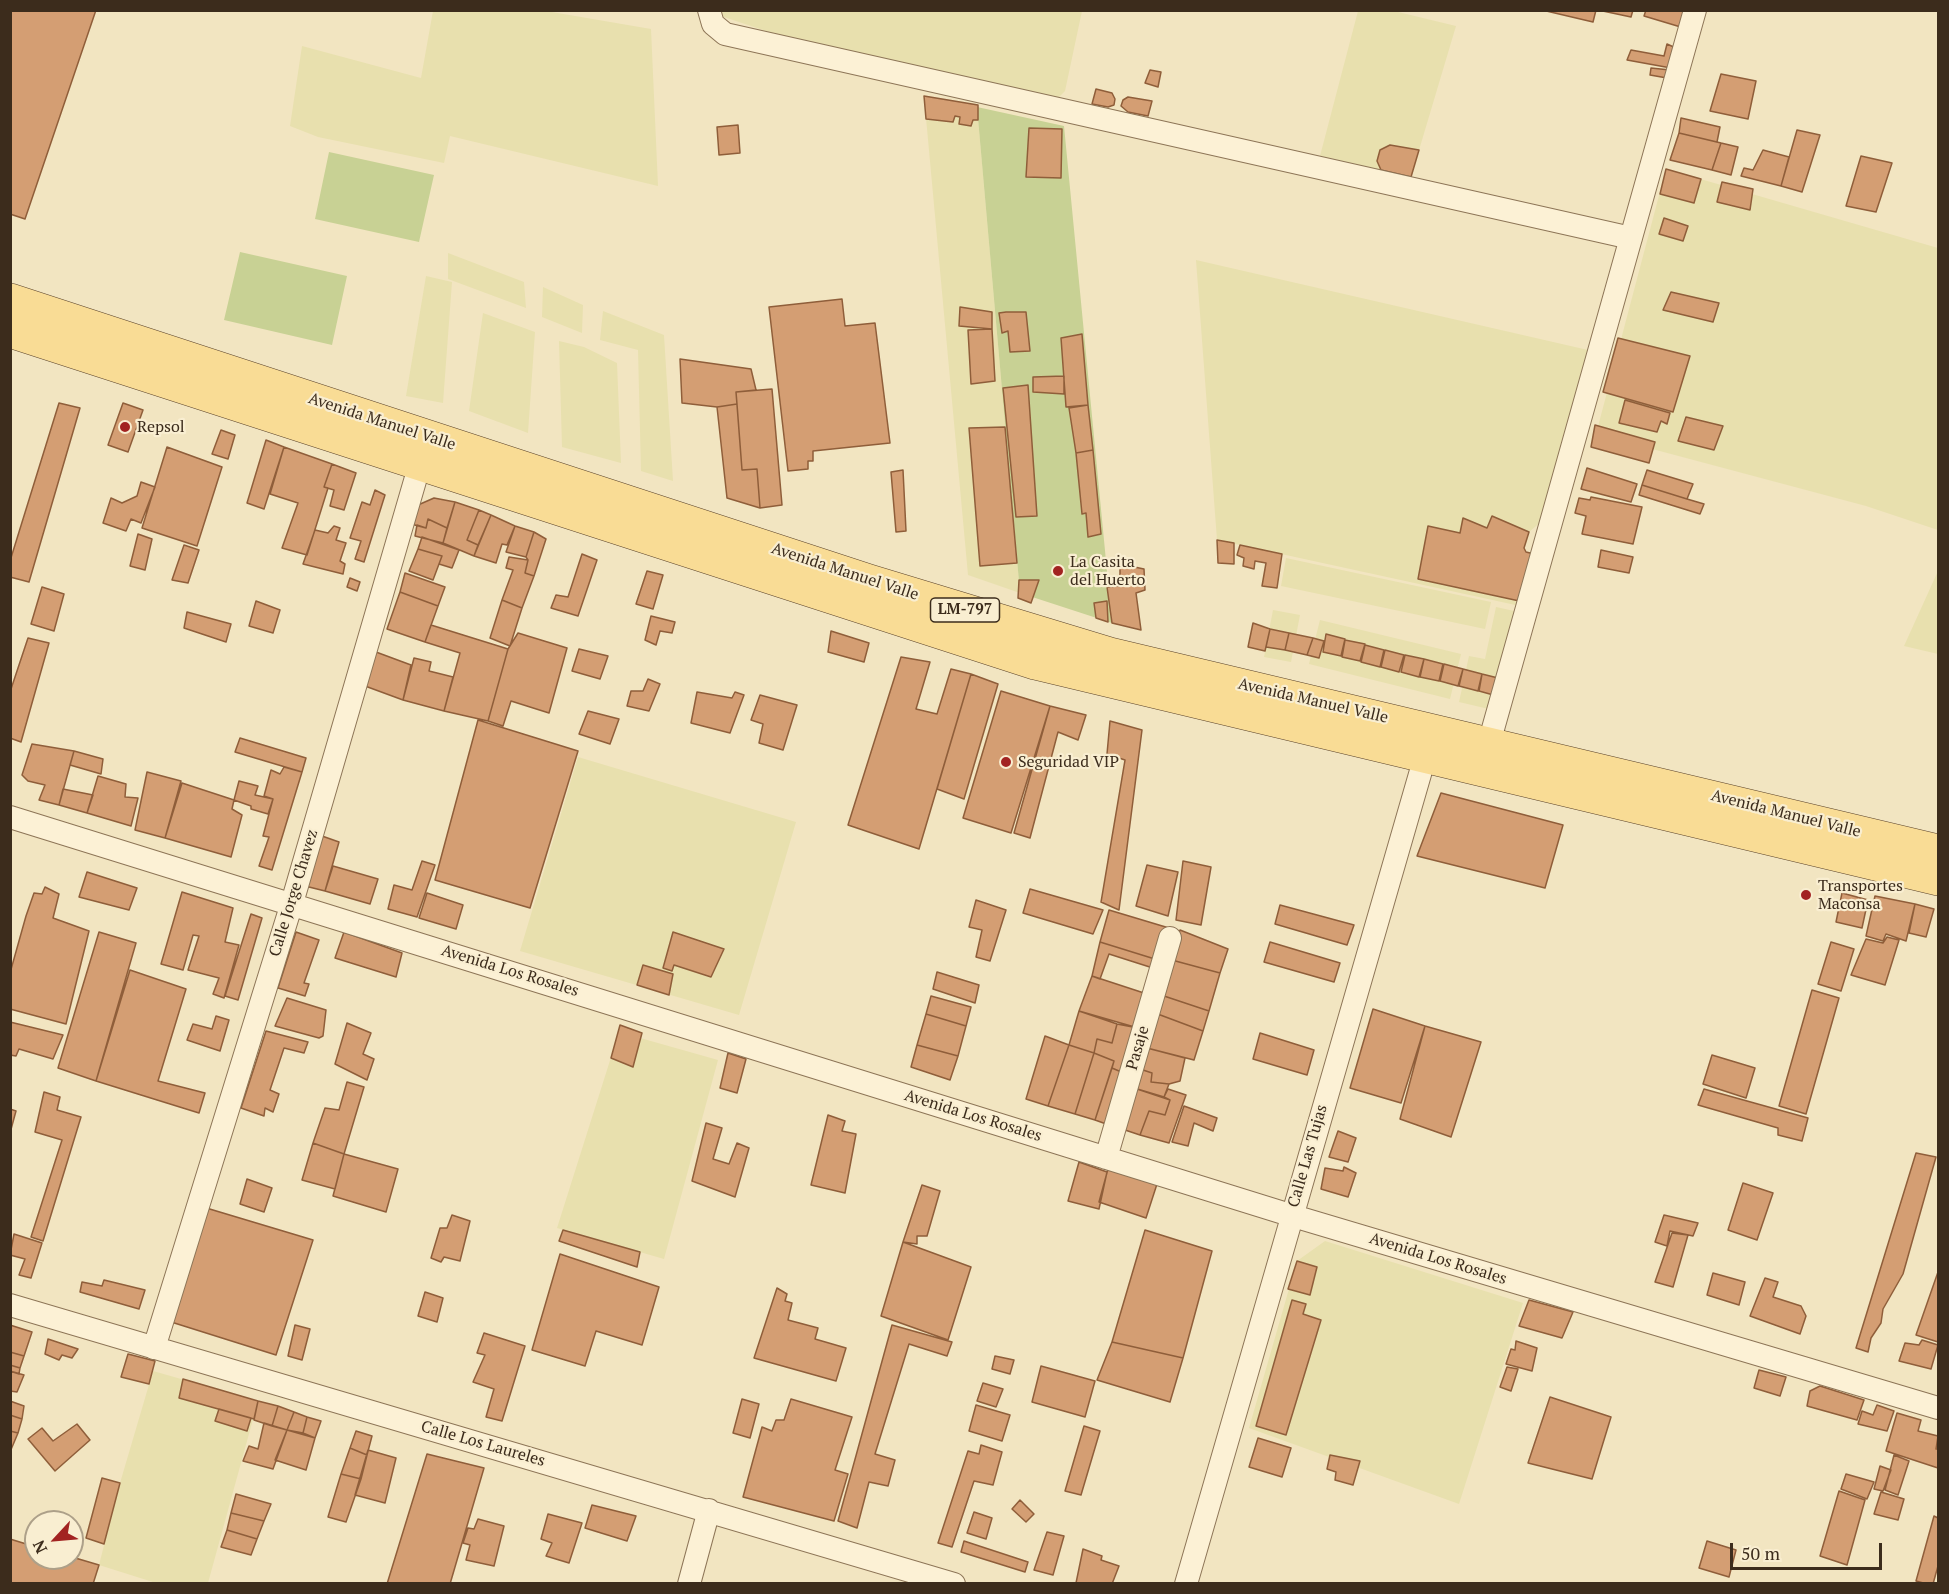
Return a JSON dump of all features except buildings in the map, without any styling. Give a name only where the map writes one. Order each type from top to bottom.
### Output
[{"type":"main road","name":"Avenida Manuel Valle","points":[[10,300],[424,451],[1035,663],[1429,743],[1938,879]]},
{"type":"main road","name":"Avenida Manuel Valle","points":[[10,331],[424,451]]},
{"type":"main road","name":"Avenida Manuel Valle","points":[[1429,743],[1489,742],[1938,851]]},
{"type":"street","points":[[709,10],[713,24],[725,34],[1631,238]]},
{"type":"street","points":[[1489,742],[1695,10]]},
{"type":"street","name":"Calle Jorge Chavez","points":[[154,1348],[292,903],[424,451]]},
{"type":"street","name":"Calle Las Tujas","points":[[1186,1584],[1290,1215],[1429,743]]},
{"type":"street","name":"Avenida Los Rosales","points":[[10,817],[1290,1215],[1938,1408]]},
{"type":"street","name":"Pasaje","points":[[1106,1158],[1170,938]]},
{"type":"street","name":"Calle Los Laureles","points":[[10,1305],[954,1584]]},
{"type":"street","points":[[689,1584],[709,1510]]},
{"type":"shaded area","points":[[721,10],[1082,11],[1065,91],[1055,101],[814,47],[721,16]]},
{"type":"shaded area","points":[[433,11],[546,11],[651,29],[658,186],[450,136],[444,163],[318,137],[290,126],[302,46],[421,78]]},
{"type":"shaded area","points":[[1358,11],[1394,11],[1456,26],[1411,177],[1320,156]]},
{"type":"shaded area","points":[[924,96],[977,107],[1020,593],[968,575]]},
{"type":"shaded area","points":[[1666,169],[1938,248],[1938,530],[1866,506],[1596,434]]},
{"type":"shaded area","points":[[448,253],[524,282],[526,308],[448,279]]},
{"type":"shaded area","points":[[1196,260],[1588,350],[1542,521],[1529,532],[1524,548],[1520,606],[1217,540]]},
{"type":"shaded area","points":[[426,276],[452,282],[443,403],[406,396]]},
{"type":"shaded area","points":[[543,287],[583,305],[582,333],[542,317]]},
{"type":"shaded area","points":[[603,311],[664,335],[673,481],[641,471],[638,350],[600,340]]},
{"type":"shaded area","points":[[483,313],[535,332],[528,433],[469,411]]},
{"type":"shaded area","points":[[559,341],[584,347],[617,363],[621,463],[562,447]]},
{"type":"shaded area","points":[[1286,558],[1491,602],[1485,629],[1281,586]]},
{"type":"shaded area","points":[[1938,571],[1938,654],[1904,646]]},
{"type":"shaded area","points":[[1496,607],[1514,611],[1493,710],[1459,702],[1469,656],[1485,659]]},
{"type":"shaded area","points":[[1273,610],[1300,615],[1291,662],[1264,657]]},
{"type":"shaded area","points":[[1320,620],[1461,654],[1450,699],[1309,664]]},
{"type":"shaded area","points":[[578,757],[796,822],[739,1015],[520,951]]},
{"type":"shaded area","points":[[619,1032],[718,1060],[664,1259],[557,1228]]},
{"type":"shaded area","points":[[1325,1241],[1523,1303],[1459,1504],[1249,1428],[1297,1261]]},
{"type":"shaded area","points":[[153,1371],[258,1401],[208,1583],[156,1583],[99,1565]]},
{"type":"green space","points":[[977,107],[1064,126],[1112,623],[1020,593]]},
{"type":"green space","points":[[329,152],[434,175],[419,242],[315,219]]},
{"type":"green space","points":[[240,252],[347,276],[332,345],[224,320]]},
{"type":"place","name":"Repsol","points":[[125,427]]},
{"type":"place","name":"La Casita del Huerto","points":[[1058,571]]},
{"type":"place","name":"Seguridad VIP","points":[[1006,762]]},
{"type":"place","name":"Transportes Maconsa","points":[[1806,895]]}]
